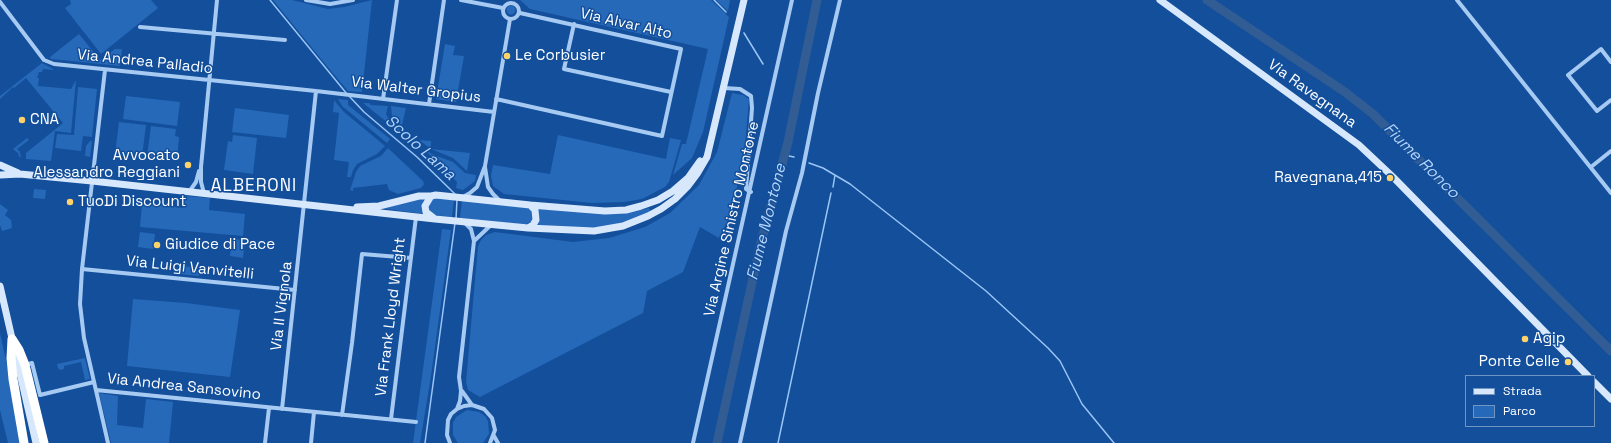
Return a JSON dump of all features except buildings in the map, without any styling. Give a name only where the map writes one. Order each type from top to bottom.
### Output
[{"type":"highway","points":[[12,339],[19,350],[25,365],[44,443]]},
{"type":"highway","points":[[12,339],[11,358],[13,379],[24,443]]},
{"type":"main road","points":[[0,175],[20,174],[92,181],[303,205],[528,228],[594,231],[624,226],[648,216],[675,199],[697,174],[707,156],[744,0]]},
{"type":"main road","name":"Via Ravegnana","points":[[1160,0],[1359,145],[1393,177],[1587,375]]},
{"type":"main road","points":[[341,208],[379,206],[419,196],[449,195],[530,205],[626,210],[658,200],[673,191],[688,178],[710,144]]},
{"type":"main road","points":[[0,165],[20,174]]},
{"type":"main road","points":[[431,196],[425,206],[426,212],[435,219]]},
{"type":"main road","points":[[528,228],[533,225],[536,216],[535,210],[530,205]]},
{"type":"main road","points":[[0,286],[36,443]]},
{"type":"main road","points":[[1595,383],[1611,399]]},
{"type":"street","points":[[204,193],[201,182],[201,167],[217,0]]},
{"type":"street","points":[[306,0],[330,4],[354,0]]},
{"type":"street","points":[[383,99],[397,0]]},
{"type":"street","points":[[429,104],[444,0]]},
{"type":"street","points":[[461,0],[503,8]]},
{"type":"street","name":"Via Argine Sinistro Montone","points":[[694,443],[792,0]]},
{"type":"street","points":[[740,443],[786,231],[802,173],[818,93],[840,0]]},
{"type":"street","points":[[1457,0],[1611,193]]},
{"type":"street","name":"Via Andrea Palladio","points":[[0,2],[44,60],[54,64],[336,93]]},
{"type":"street","points":[[514,2],[518,5],[520,13],[515,18],[510,19],[504,15],[503,8],[506,4],[514,2]]},
{"type":"street","name":"Via Alvar Alto","points":[[520,13],[681,49],[671,92]]},
{"type":"street","points":[[462,197],[470,193],[477,186],[485,166],[510,19]]},
{"type":"street","points":[[496,99],[662,136],[671,92],[564,69],[574,24]]},
{"type":"street","points":[[140,27],[285,40]]},
{"type":"street","points":[[1611,62],[1601,49],[1568,75],[1597,111],[1611,100]]},
{"type":"street","points":[[104,70],[82,269],[80,317],[108,443]]},
{"type":"street","points":[[724,88],[740,89],[751,96],[752,108],[746,189],[750,192]]},
{"type":"street","name":"Via Il Vignola","points":[[282,409],[316,91]]},
{"type":"street","name":"Via Walter Gropius","points":[[336,93],[494,112]]},
{"type":"street","points":[[1591,167],[1611,151]]},
{"type":"street","points":[[485,166],[488,187],[501,202]]},
{"type":"street","points":[[189,192],[196,182],[201,167]]},
{"type":"street","name":"Via Frank Lloyd Wright","points":[[391,420],[416,217]]},
{"type":"street","points":[[457,409],[460,401],[461,391],[459,377],[474,241],[471,229],[464,222]]},
{"type":"street","points":[[474,241],[492,224]]},
{"type":"street","points":[[342,415],[362,254],[411,258]]},
{"type":"street","name":"Via Luigi Vanvitelli","points":[[82,269],[295,290]]},
{"type":"street","name":"Via Andrea Sansovino","points":[[25,365],[32,363],[40,395],[94,382]]},
{"type":"street","name":"Via Andrea Sansovino","points":[[96,390],[416,422]]},
{"type":"street","points":[[461,391],[472,405]]},
{"type":"street","points":[[450,443],[446,427],[452,414],[457,409],[472,405],[484,409],[492,418],[495,430],[494,436],[490,443]]},
{"type":"street","name":"Via Andrea Sansovino","points":[[265,443],[269,408]]},
{"type":"street","points":[[310,443],[314,412]]},
{"type":"street","points":[[494,436],[498,443]]},
{"type":"green space","points":[[70,0],[151,0],[158,8],[101,54],[65,8],[71,4]]},
{"type":"green space","points":[[273,0],[292,0],[328,9],[344,7],[372,0],[362,92],[348,91]]},
{"type":"green space","points":[[520,0],[711,0],[729,17],[703,132],[692,158],[673,175],[682,144],[686,144],[708,49],[530,9]]},
{"type":"green space","points":[[716,0],[730,0],[728,11],[719,3]]},
{"type":"green space","points":[[509,6],[513,6],[515,10],[513,14],[509,14],[507,12],[507,8]]},
{"type":"green space","points":[[79,34],[100,60],[115,49],[122,49],[120,66],[51,59],[50,57]]},
{"type":"green space","points":[[445,44],[455,46],[453,55],[464,56],[456,102],[436,99]]},
{"type":"green space","points":[[42,63],[53,70],[43,69],[42,72],[39,72],[37,78],[39,78],[38,86],[71,89],[76,80],[71,133],[55,131],[51,161],[26,159],[26,153],[63,123],[26,78],[0,99],[0,96]]},
{"type":"green space","points":[[78,87],[97,89],[92,137],[83,136],[81,151],[55,148],[57,134],[74,135]]},
{"type":"green space","points":[[732,93],[743,95],[749,99],[745,146],[732,212],[719,238],[700,227],[683,272],[647,291],[643,313],[480,397],[468,390],[466,382],[478,246],[481,240],[486,235],[495,232],[573,242],[609,238],[645,227],[670,213],[699,185],[717,152]]},
{"type":"green space","points":[[126,96],[180,102],[177,126],[123,119]]},
{"type":"green space","points":[[338,99],[348,100],[348,105],[390,139],[387,143],[342,106]]},
{"type":"green space","points":[[334,100],[344,112],[385,146],[377,154],[357,164],[351,177],[347,177],[349,162],[334,160],[339,113],[333,112]]},
{"type":"green space","points":[[363,103],[388,106],[386,114],[388,118],[400,128],[398,131]]},
{"type":"green space","points":[[391,106],[406,108],[402,125],[392,116]]},
{"type":"green space","points":[[235,108],[289,115],[286,138],[232,132]]},
{"type":"green space","points":[[119,122],[146,125],[142,157],[115,154]]},
{"type":"green space","points":[[151,126],[176,129],[175,136],[179,137],[177,160],[147,157]]},
{"type":"green space","points":[[233,135],[257,138],[253,174],[224,170],[228,141],[232,142]]},
{"type":"green space","points":[[558,135],[666,159],[670,138],[681,140],[669,182],[665,187],[642,199],[624,202],[592,203],[504,194],[493,186],[491,176],[493,165],[550,174]]},
{"type":"green space","points":[[27,138],[29,140],[17,149],[20,152],[21,158],[13,149]]},
{"type":"green space","points":[[419,140],[431,141],[431,149]]},
{"type":"green space","points":[[90,141],[92,141],[90,157],[85,156],[86,146]]},
{"type":"green space","points":[[388,148],[423,181],[424,184],[421,188],[398,194],[389,190],[387,184],[353,188],[353,191],[350,190],[356,172],[360,166],[381,156]]},
{"type":"green space","points":[[424,149],[432,154],[453,162],[465,173],[476,175],[475,181],[463,190],[456,188],[457,182]]},
{"type":"green space","points":[[431,149],[470,153],[467,171],[453,158]]},
{"type":"green space","points":[[34,189],[46,190],[45,199],[33,198]]},
{"type":"green space","points":[[185,196],[210,198],[209,210],[245,214],[243,236],[140,227],[142,203],[183,208]]},
{"type":"green space","points":[[425,197],[422,207],[424,214],[378,208]]},
{"type":"green space","points":[[435,197],[454,200],[452,217],[434,215],[429,210],[429,202]]},
{"type":"green space","points":[[462,200],[528,208],[533,213],[532,221],[525,225],[460,218]]},
{"type":"green space","points":[[0,204],[8,210],[5,215],[11,220],[12,228],[2,231],[0,225]]},
{"type":"green space","points":[[649,208],[651,212],[630,221],[608,227],[534,227],[537,209],[619,214]]},
{"type":"green space","points":[[442,229],[451,230],[431,376],[420,443],[413,443]]},
{"type":"green space","points":[[140,232],[155,234],[153,249],[138,247]]},
{"type":"green space","points":[[232,239],[245,240],[243,258],[230,256]]},
{"type":"green space","points":[[180,266],[200,268],[199,276],[179,274]]},
{"type":"green space","points":[[133,299],[186,303],[240,310],[230,377],[127,366]]},
{"type":"green space","points":[[0,333],[22,443],[8,443],[0,410]]},
{"type":"green space","points":[[85,358],[90,379],[85,380],[81,362],[64,366],[64,369],[60,370],[58,368],[57,364]]},
{"type":"green space","points":[[99,393],[118,396],[117,425],[143,428],[146,399],[173,402],[169,443],[111,443]]},
{"type":"green space","points":[[467,410],[479,412],[485,416],[488,421],[489,434],[483,443],[458,443],[453,435],[453,423],[456,417]]},
{"type":"waterway","name":"Scolo Lama","points":[[270,0],[347,94]]},
{"type":"waterway","points":[[714,0],[726,12]]},
{"type":"waterway","name":"Fiume Montone","points":[[717,443],[760,246],[788,142],[817,0]]},
{"type":"waterway","name":"Fiume Ronco","points":[[1207,0],[1345,92],[1373,114],[1611,351]]},
{"type":"waterway","points":[[744,33],[763,64]]},
{"type":"waterway","name":"Scolo Lama","points":[[349,96],[364,112],[417,157],[455,194]]},
{"type":"waterway","points":[[784,155],[794,157]]},
{"type":"waterway","points":[[809,163],[823,168],[850,184],[986,291],[1060,361],[1082,404],[1114,443]]},
{"type":"waterway","points":[[833,187],[835,175]]},
{"type":"waterway","points":[[778,443],[831,193]]},
{"type":"waterway","name":"Scolo Lama","points":[[456,219],[457,199]]},
{"type":"waterway","name":"Scolo Lama","points":[[425,443],[455,223]]},
{"type":"place","name":"Le Corbusier","points":[[507,56]]},
{"type":"place","name":"CNA","points":[[22,120]]},
{"type":"place","name":"Avvocato Alessandro Reggiani","points":[[188,165]]},
{"type":"place","name":"Ravegnana,415","points":[[1390,178]]},
{"type":"place","name":"TuoDi Discount","points":[[70,202]]},
{"type":"place","name":"Giudice di Pace","points":[[157,245]]},
{"type":"place","name":"Agip","points":[[1525,339]]},
{"type":"place","name":"Ponte Celle","points":[[1568,362]]},
{"type":"district","name":"ALBERONI","points":[[254,186]]}]
